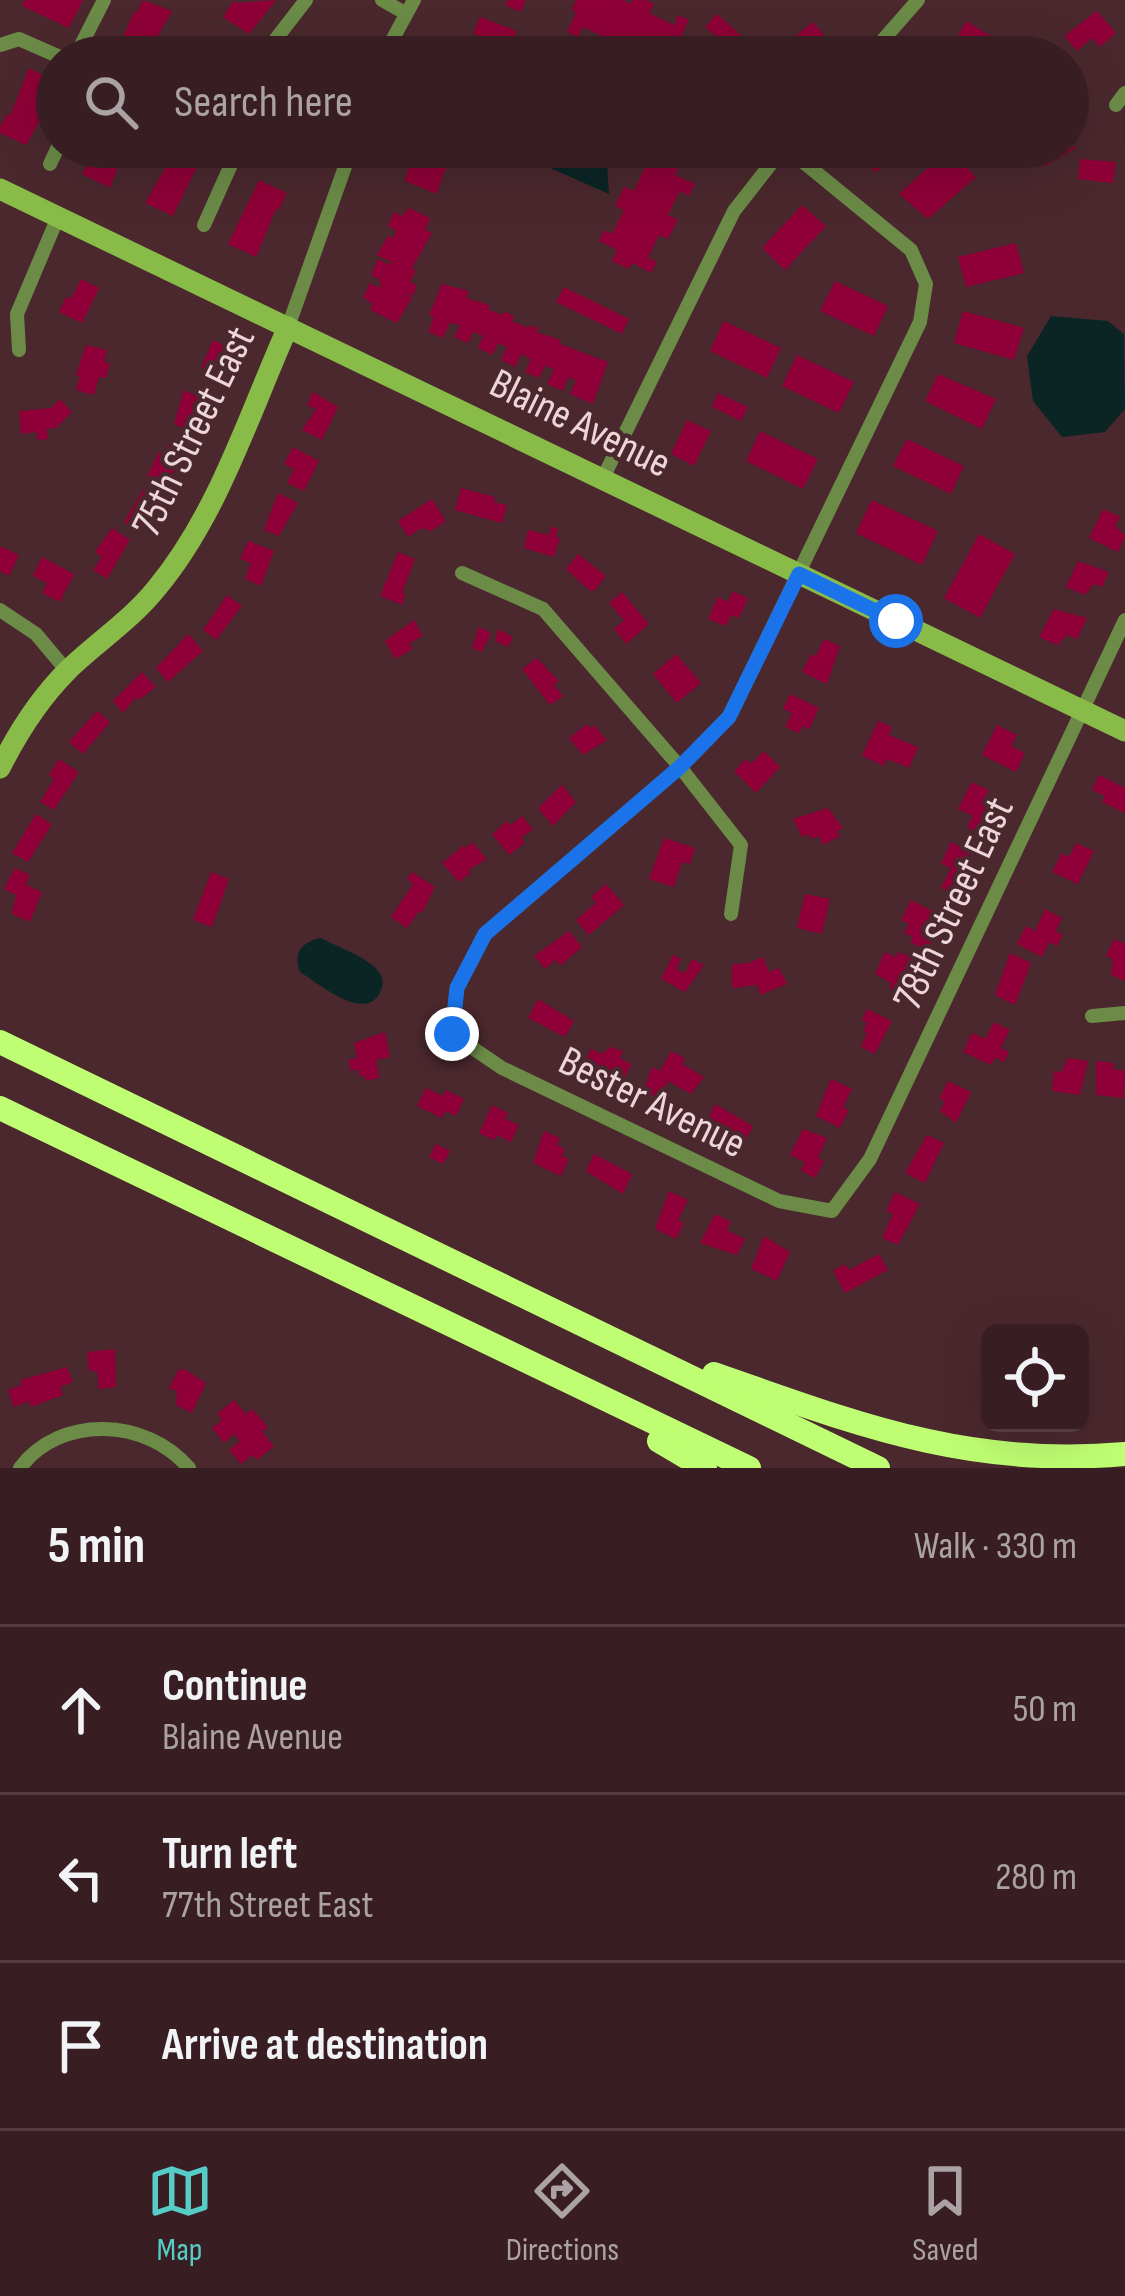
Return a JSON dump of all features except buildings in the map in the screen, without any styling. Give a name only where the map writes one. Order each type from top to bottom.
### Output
[{"type":"highway","points":[[0,1042],[878,1468]]},
{"type":"highway","points":[[0,1108],[748,1468]]},
{"type":"highway","points":[[607,1336],[893,1436],[989,1457],[1087,1459],[1125,1454]]},
{"type":"highway","points":[[523,1360],[705,1468]]},
{"type":"street","points":[[86,36],[104,0]]},
{"type":"street","points":[[278,36],[306,0]]},
{"type":"street","points":[[382,0],[410,6],[394,36]]},
{"type":"street","points":[[886,36],[918,0]]},
{"type":"street","points":[[0,44],[19,39],[36,46]]},
{"type":"street","points":[[203,224],[229,168]]},
{"type":"street","name":"75th Street East","points":[[0,767],[31,714],[67,671],[154,592],[183,554],[288,327],[345,168]]},
{"type":"street","points":[[603,478],[734,212],[769,168]]},
{"type":"street","points":[[680,767],[729,717],[920,322],[926,284],[910,250],[810,168]]},
{"type":"street","name":"Blaine Avenue","points":[[0,189],[1125,731]]},
{"type":"street","points":[[20,350],[17,314],[58,217]]},
{"type":"street","points":[[463,573],[543,609],[680,767],[741,845],[730,914]]},
{"type":"street","points":[[0,610],[36,634],[67,671]]},
{"type":"street","name":"78th Street East","points":[[832,1211],[870,1159],[1125,620]]},
{"type":"street","name":"Bester Avenue","points":[[680,767],[485,934],[457,988],[452,1034],[502,1068],[779,1201],[832,1211]]},
{"type":"street","points":[[1092,1016],[1125,1012]]},
{"type":"street","points":[[20,1468],[33,1451],[75,1430],[110,1428],[148,1437],[189,1468]]},
{"type":"water","points":[[550,168],[607,168],[609,194]]},
{"type":"water","points":[[1051,316],[1108,321],[1124,334],[1125,409],[1105,432],[1062,437],[1033,401],[1027,356]]},
{"type":"water","points":[[321,938],[379,972],[383,985],[375,1000],[366,1004],[343,999],[300,972],[300,949]]},
{"type":"route","points":[[452,1034],[457,988],[485,934],[680,767],[729,717],[799,574],[896,621]]}]
